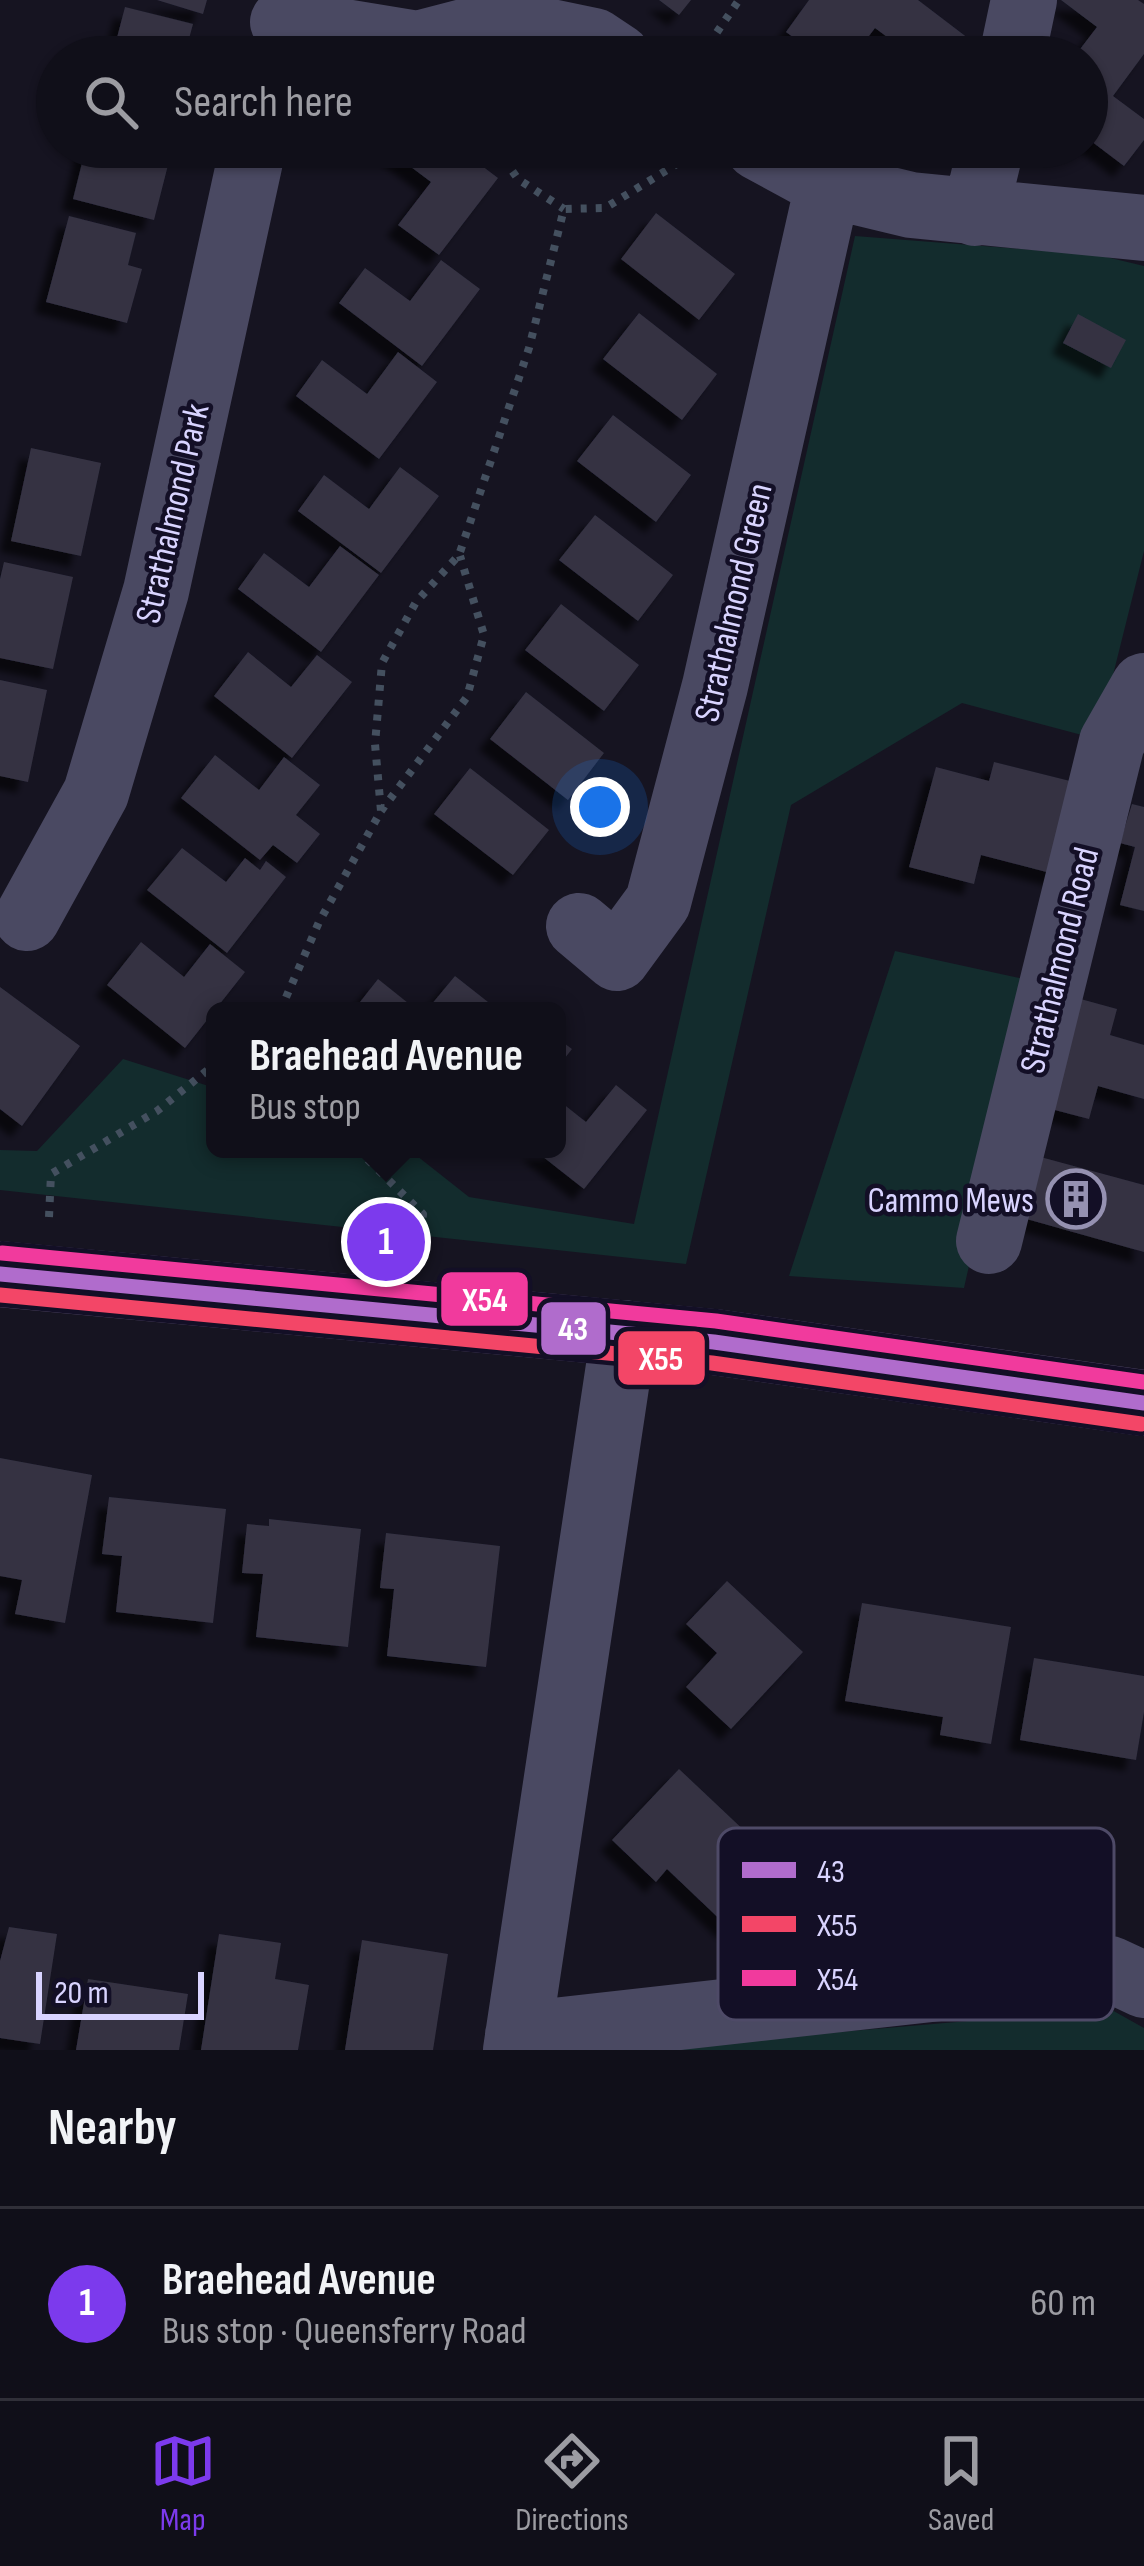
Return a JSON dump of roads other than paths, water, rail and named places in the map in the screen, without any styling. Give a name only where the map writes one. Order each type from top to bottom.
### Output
[{"type":"main road","points":[[23,1276],[624,1333],[1144,1403]]},
{"type":"street","points":[[1016,36],[1024,0]]},
{"type":"street","points":[[449,36],[502,22],[570,36]]},
{"type":"street","points":[[281,26],[357,36]]},
{"type":"street","name":"Strathalmond Park","points":[[27,880],[96,793],[156,591],[248,168]]},
{"type":"street","points":[[797,168],[828,185],[910,206],[1144,228]]},
{"type":"street","points":[[975,213],[986,168]]},
{"type":"street","name":"Strathalmond Green","points":[[579,926],[617,958],[658,902],[715,686],[828,185]]},
{"type":"street","name":"Strathalmond Road","points":[[989,1240],[1144,686]]},
{"type":"street","points":[[624,1333],[517,2043],[718,2018]]},
{"type":"street","points":[[1114,1971],[1144,1985]]},
{"type":"place","name":"Cammo Mews","points":[[1076,1199]]},
{"type":"place","name":"Braehead Avenue","points":[[386,1242]]}]
